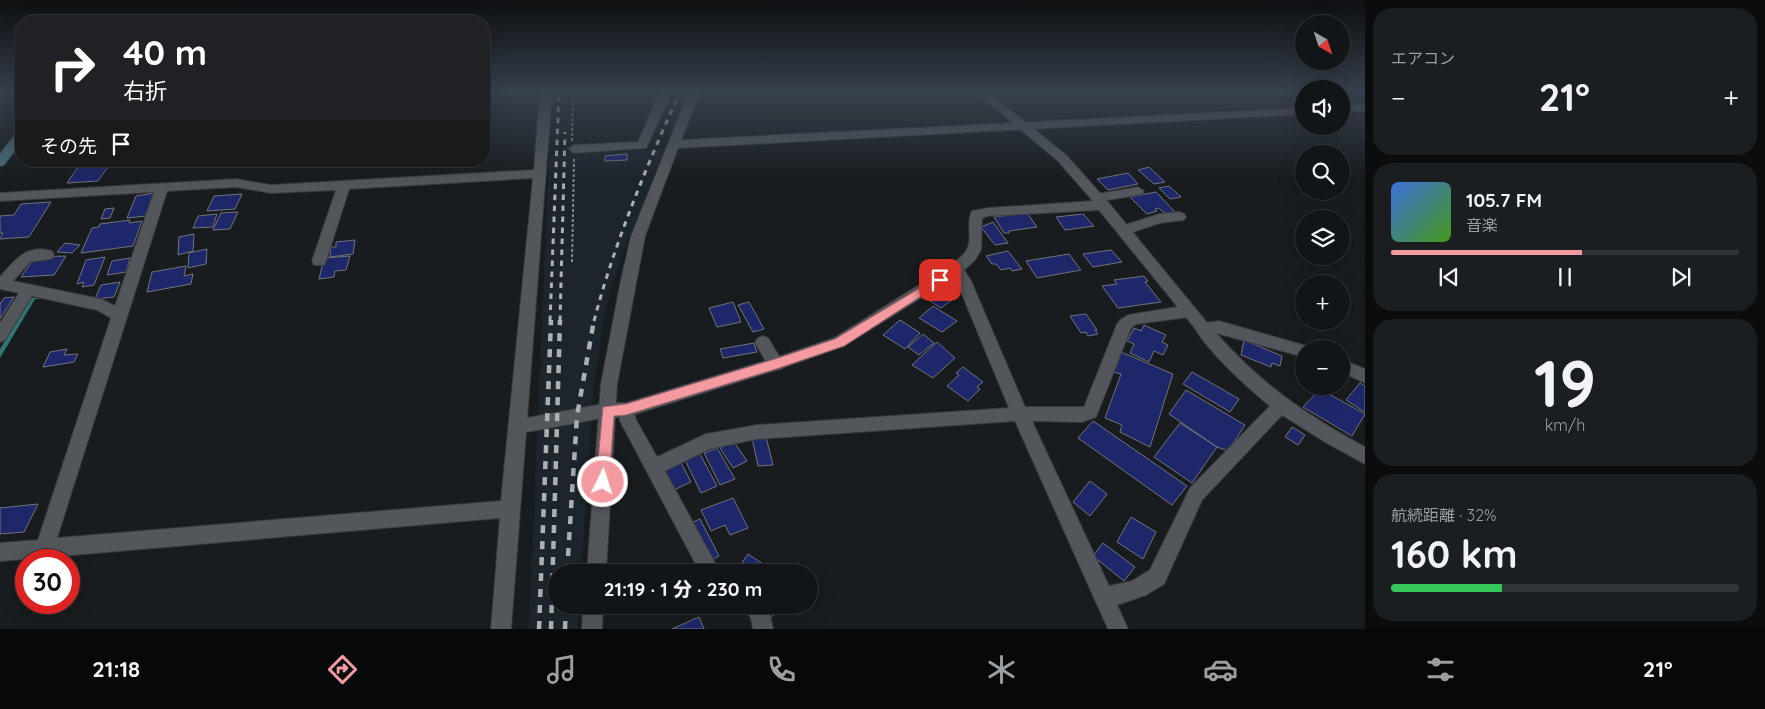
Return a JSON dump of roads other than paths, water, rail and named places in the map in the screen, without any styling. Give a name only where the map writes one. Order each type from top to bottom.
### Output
[{"type":"main road","points":[[0,162],[15,143]]},
{"type":"street","points":[[501,629],[508,510],[544,121]]},
{"type":"street","points":[[574,149],[642,145],[653,121]]},
{"type":"street","points":[[597,564],[617,410],[609,384],[626,286],[638,236],[683,121]]},
{"type":"street","points":[[1018,121],[1062,158],[1124,230],[1189,311],[1247,376],[1281,405],[1365,456]]},
{"type":"street","points":[[674,144],[1111,121]]},
{"type":"street","points":[[0,197],[236,183],[247,183],[271,189],[540,174]]},
{"type":"street","points":[[319,261],[344,185]]},
{"type":"street","points":[[44,549],[162,187]]},
{"type":"street","points":[[516,427],[617,410],[776,364],[840,342],[956,269],[969,258],[975,248],[973,221],[977,214],[1100,202],[1138,191]]},
{"type":"street","points":[[1124,230],[1159,219],[1179,217]]},
{"type":"street","points":[[47,255],[32,255],[25,258],[1,284],[101,305],[119,316]]},
{"type":"street","points":[[956,269],[964,281],[1020,414],[1118,629]]},
{"type":"street","points":[[0,336],[28,291]]},
{"type":"street","points":[[653,468],[706,442],[757,432],[1020,414],[1082,415],[1090,412],[1124,324],[1133,319],[1189,311]]},
{"type":"street","points":[[1204,328],[1219,327],[1295,348]]},
{"type":"street","points":[[763,342],[776,364]]},
{"type":"street","points":[[1350,369],[1365,376]]},
{"type":"street","points":[[1104,597],[1116,596],[1150,583],[1157,577],[1196,494],[1281,405]]},
{"type":"street","points":[[617,410],[628,421],[706,564]]},
{"type":"street","points":[[56,549],[508,510]]},
{"type":"street","points":[[0,552],[15,551]]},
{"type":"street","points":[[592,629],[593,614]]},
{"type":"street","points":[[759,614],[763,629]]},
{"type":"water","points":[[30,298],[47,298],[35,299],[0,358],[0,349]]},
{"type":"railway","points":[[550,321],[558,121]]},
{"type":"railway","points":[[594,321],[611,263],[632,205],[667,121]]},
{"type":"railway","points":[[560,321],[565,132]]},
{"type":"railway","points":[[539,629],[551,320]]},
{"type":"railway","points":[[551,629],[560,320]]},
{"type":"railway","points":[[568,564],[577,416],[594,320]]},
{"type":"railway","points":[[565,629],[566,614]]}]
